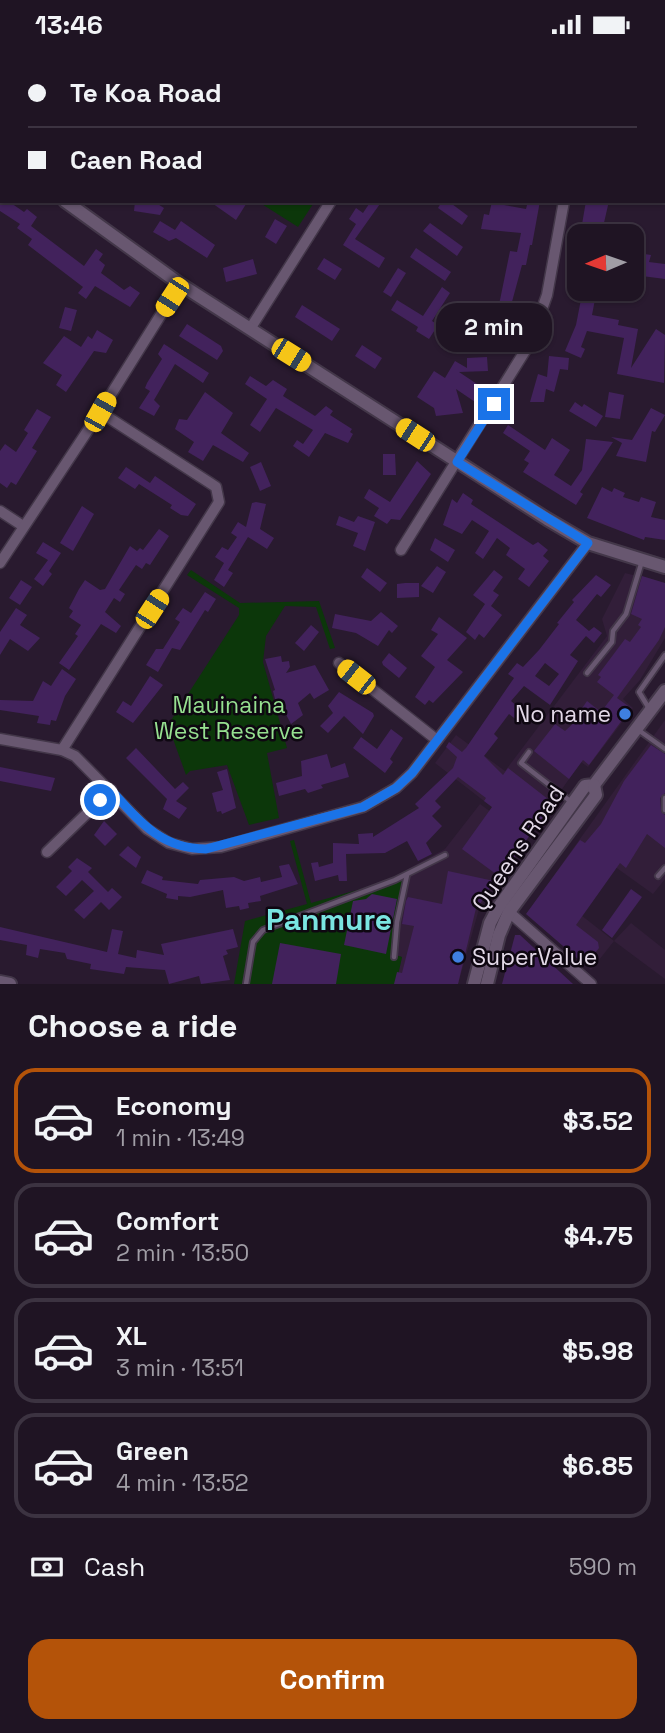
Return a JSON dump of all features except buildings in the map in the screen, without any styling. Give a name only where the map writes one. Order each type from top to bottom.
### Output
[{"type":"street","points":[[68,203],[180,284],[588,543],[665,567]]},
{"type":"street","points":[[250,329],[330,203]]},
{"type":"street","points":[[401,550],[530,343],[547,295],[564,203]]},
{"type":"street","points":[[0,563],[100,412],[180,284]]},
{"type":"street","points":[[62,750],[219,502],[216,487],[100,412]]},
{"type":"street","points":[[0,510],[23,526]]},
{"type":"street","points":[[0,739],[62,750],[75,756],[159,838],[180,847],[206,849],[363,807],[396,788],[437,740],[588,543]]},
{"type":"street","points":[[339,663],[437,740]]},
{"type":"street","name":"Queens Road","points":[[474,984],[490,923],[498,908],[585,786],[594,785],[665,691]]},
{"type":"street","name":"Queens Road","points":[[487,984],[499,935],[509,912],[596,795],[594,785]]},
{"type":"street","points":[[47,852],[111,790]]},
{"type":"street","points":[[509,912],[591,984]]},
{"type":"street","points":[[0,982],[10,984]]},
{"type":"lane","points":[[587,673],[611,642],[613,631],[626,614],[642,560]]},
{"type":"lane","points":[[650,711],[639,692],[665,655]]},
{"type":"lane","points":[[636,728],[665,749]]},
{"type":"lane","points":[[529,752],[521,763],[573,803]]},
{"type":"lane","points":[[665,798],[665,810]]},
{"type":"lane","points":[[246,984],[253,941],[264,930],[407,875],[445,855]]},
{"type":"lane","points":[[658,876],[665,868]]},
{"type":"lane","points":[[394,957],[397,922],[407,875]]},
{"type":"shaded area","points":[[625,573],[665,583],[665,638],[640,680],[623,699],[633,708],[588,767],[581,762],[529,836],[435,763],[456,735],[505,771],[607,636],[602,619]]},
{"type":"shaded area","points":[[665,720],[665,879],[653,894],[607,861],[572,908],[614,941],[591,970],[527,913]]},
{"type":"shaded area","points":[[480,804],[528,839],[479,909],[458,984],[396,984],[402,957],[391,954],[409,879],[406,870],[445,849]]},
{"type":"shaded area","points":[[631,923],[665,950],[665,979],[614,941]]},
{"type":"green space","points":[[260,203],[314,203],[298,227]]},
{"type":"green space","name":"Mauinaina West Reserve","points":[[191,570],[240,603],[319,601],[335,648],[330,649],[316,607],[285,606],[266,636],[263,662],[287,748],[267,753],[279,818],[249,825],[227,765],[190,771],[186,775],[168,725],[239,615],[239,608],[187,575]]},
{"type":"green space","points":[[294,840],[311,903],[393,880],[406,870],[409,879],[392,954],[402,957],[396,984],[234,984],[245,921],[307,904],[290,841]]},
{"type":"place","name":"No name","points":[[625,714]]},
{"type":"place","name":"SuperValue","points":[[458,957]]},
{"type":"district","name":"Panmure","points":[[329,920]]},
{"type":"route","points":[[100,800],[111,790],[147,829],[159,838],[180,847],[206,849],[363,807],[396,788],[412,773],[588,543],[457,462],[494,404]]}]
